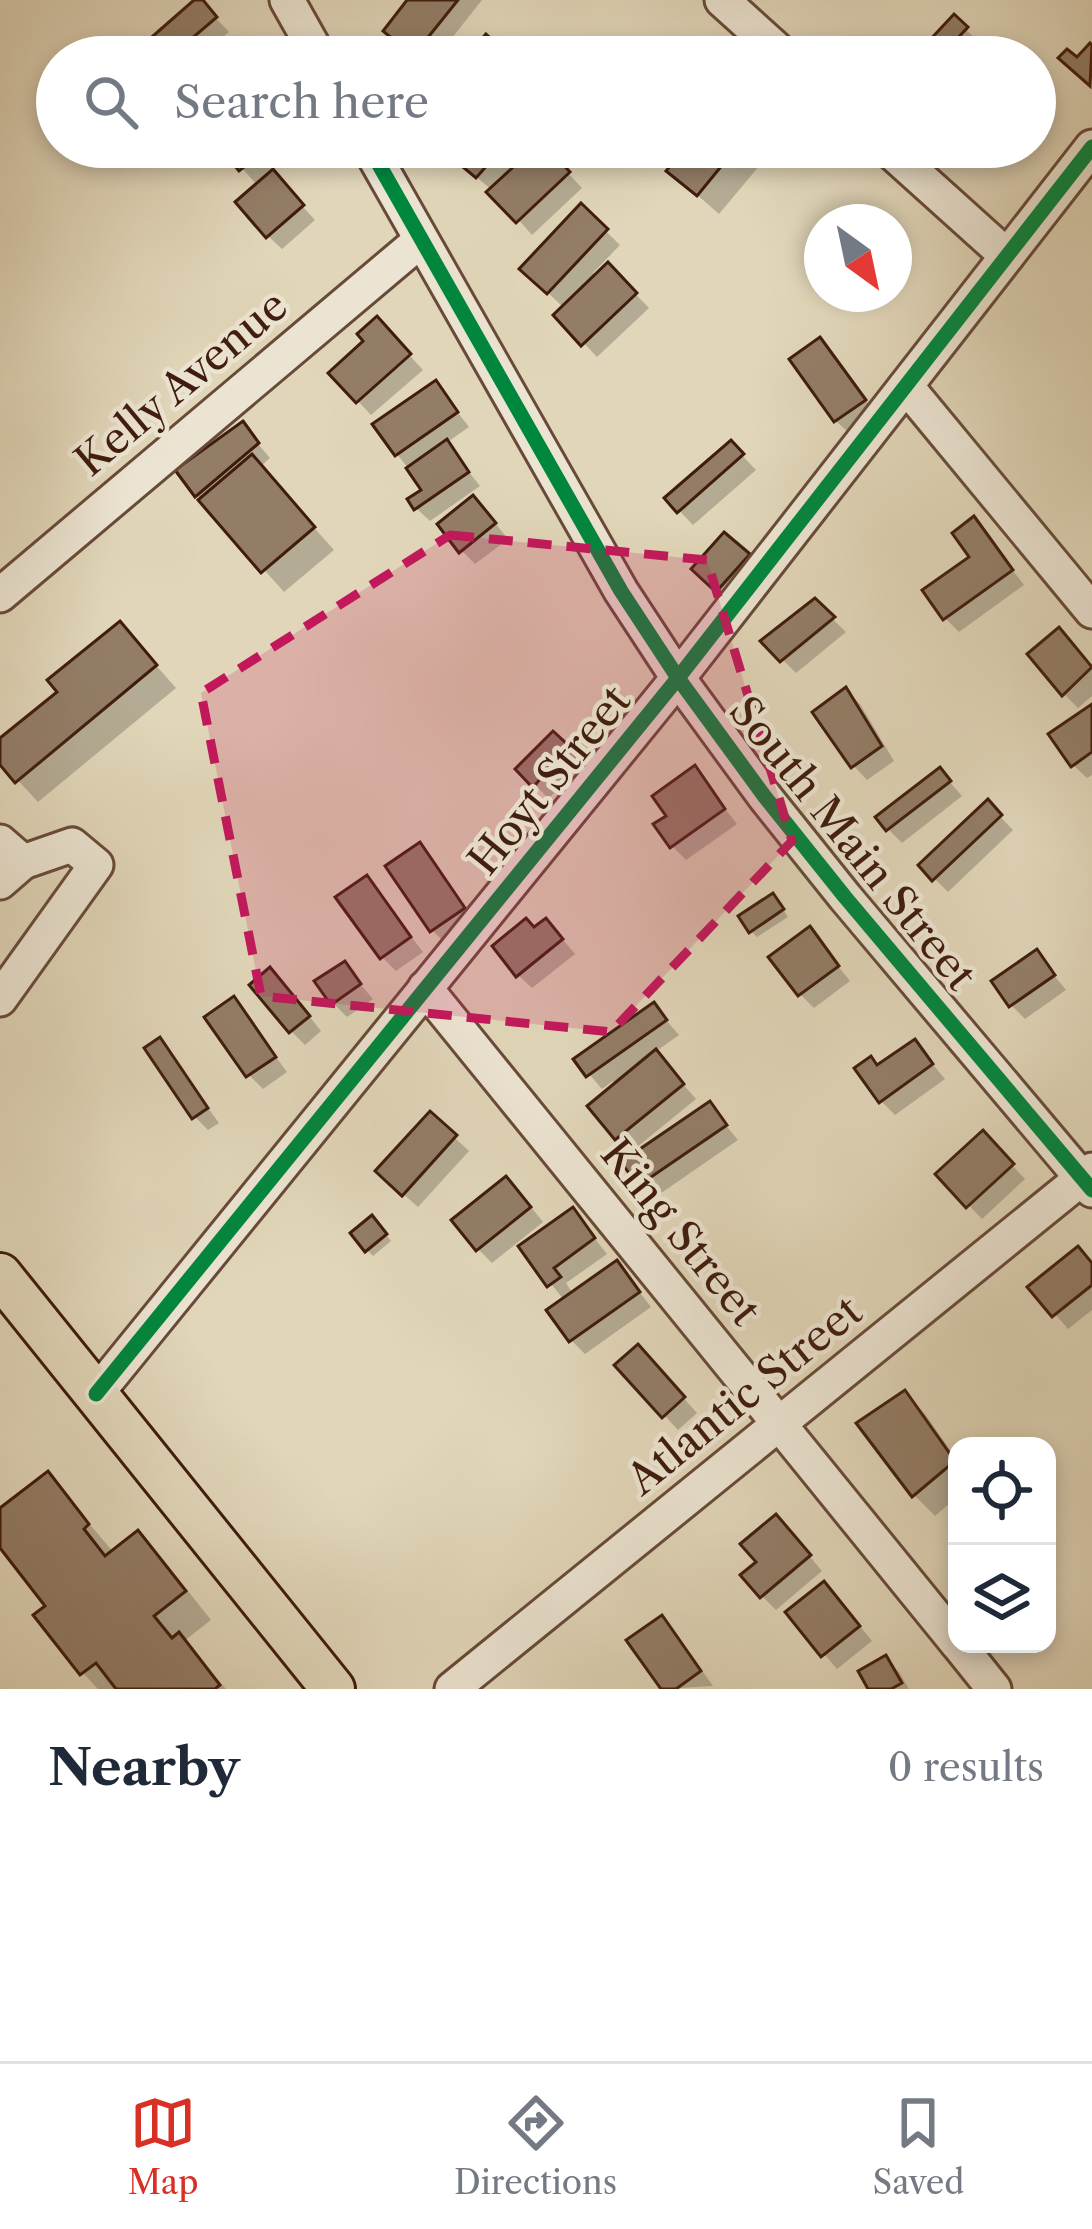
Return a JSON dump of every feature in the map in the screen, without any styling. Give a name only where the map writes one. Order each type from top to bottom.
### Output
[{"type":"main road","points":[[0,1275],[333,1689]]},
{"type":"street","points":[[286,0],[307,36]]},
{"type":"street","points":[[722,0],[762,36]]},
{"type":"street","name":"Hoyt Street","points":[[96,1394],[678,678],[1092,147]]},
{"type":"street","name":"South Main Street","points":[[381,168],[621,592],[678,678],[845,897],[1089,1180]]},
{"type":"street","points":[[909,168],[1007,256]]},
{"type":"street","name":"Kelly Avenue","points":[[0,595],[421,240]]},
{"type":"street","points":[[906,386],[1092,611]]},
{"type":"street","points":[[0,999],[95,865],[73,845],[8,862]]},
{"type":"street","name":"King Street","points":[[425,988],[948,1633]]},
{"type":"street","name":"Atlantic Street","points":[[452,1689],[1089,1180]]},
{"type":"street","name":"King Street","points":[[964,1653],[994,1689]]},
{"type":"highlighted area","points":[[450,535],[707,560],[792,841],[611,1032],[261,996],[201,693]]},
{"type":"building","points":[[194,0],[203,0],[217,17],[195,36],[153,36]]},
{"type":"building","points":[[407,0],[458,0],[429,36],[389,36],[383,31]]},
{"type":"building","points":[[954,14],[968,27],[960,36],[934,36]]},
{"type":"building","points":[[1090,43],[1090,86],[1058,58],[1067,49],[1077,57]]},
{"type":"building","points":[[464,168],[485,168],[476,178]]},
{"type":"building","points":[[512,168],[566,168],[570,172],[516,223],[486,192]]},
{"type":"building","points":[[668,168],[720,168],[697,196],[666,171]]},
{"type":"building","points":[[273,169],[304,205],[266,238],[235,202]]},
{"type":"building","points":[[581,203],[608,229],[547,294],[519,269]]},
{"type":"building","points":[[608,262],[637,293],[581,346],[553,315]]},
{"type":"building","points":[[377,316],[411,354],[356,403],[328,373],[363,341],[357,334]]},
{"type":"building","points":[[820,337],[866,400],[834,422],[789,359]]},
{"type":"building","points":[[436,380],[458,412],[395,456],[372,424]]},
{"type":"building","points":[[243,421],[259,443],[195,497],[175,470]]},
{"type":"building","points":[[447,439],[469,472],[414,510],[407,499],[421,490],[406,468]]},
{"type":"building","points":[[731,440],[744,454],[677,513],[664,498]]},
{"type":"building","points":[[252,454],[315,527],[261,573],[198,500]]},
{"type":"building","points":[[473,495],[496,523],[459,553],[437,524]]},
{"type":"building","points":[[974,516],[1013,570],[943,620],[922,590],[969,557],[952,533]]},
{"type":"building","points":[[724,532],[750,554],[716,592],[691,569]]},
{"type":"building","points":[[815,598],[835,617],[780,662],[760,641]]},
{"type":"building","points":[[120,621],[157,665],[15,783],[0,765],[0,738],[57,692],[47,680]]},
{"type":"building","points":[[1059,627],[1092,667],[1062,696],[1027,654]]},
{"type":"building","points":[[846,687],[882,746],[851,768],[812,712]]},
{"type":"building","points":[[1092,704],[1092,752],[1071,767],[1048,734]]},
{"type":"building","points":[[553,731],[567,744],[533,788],[515,769]]},
{"type":"building","points":[[695,765],[725,809],[670,848],[653,824],[666,816],[652,796]]},
{"type":"building","points":[[940,767],[951,781],[886,831],[875,817]]},
{"type":"building","points":[[988,799],[1002,815],[932,881],[918,865]]},
{"type":"building","points":[[420,842],[465,908],[430,932],[385,866]]},
{"type":"building","points":[[367,875],[411,937],[380,959],[335,897]]},
{"type":"building","points":[[773,893],[784,909],[749,933],[738,916]]},
{"type":"building","points":[[526,918],[534,927],[546,918],[563,939],[516,977],[492,946]]},
{"type":"building","points":[[810,926],[839,966],[798,996],[768,957]]},
{"type":"building","points":[[1037,949],[1055,975],[1009,1007],[991,981]]},
{"type":"building","points":[[345,961],[361,984],[331,1005],[314,981]]},
{"type":"building","points":[[270,967],[310,1016],[289,1033],[249,985]]},
{"type":"building","points":[[234,996],[276,1057],[246,1077],[204,1017]]},
{"type":"building","points":[[654,1002],[667,1020],[586,1077],[573,1059]]},
{"type":"building","points":[[160,1037],[208,1108],[192,1119],[144,1048]]},
{"type":"building","points":[[915,1039],[933,1064],[879,1103],[854,1068],[871,1056],[877,1065]]},
{"type":"building","points":[[656,1049],[684,1084],[615,1140],[587,1106]]},
{"type":"building","points":[[710,1101],[727,1125],[638,1186],[621,1162]]},
{"type":"building","points":[[430,1111],[457,1135],[402,1196],[375,1171]]},
{"type":"building","points":[[983,1130],[1014,1164],[966,1208],[935,1174]]},
{"type":"building","points":[[506,1176],[531,1207],[476,1251],[451,1220]]},
{"type":"building","points":[[573,1207],[595,1238],[554,1268],[561,1277],[547,1287],[518,1246]]},
{"type":"building","points":[[372,1215],[387,1234],[365,1252],[350,1233]]},
{"type":"building","points":[[1078,1246],[1092,1263],[1092,1285],[1052,1317],[1027,1287]]},
{"type":"building","points":[[617,1260],[640,1292],[569,1342],[546,1310]]},
{"type":"building","points":[[638,1344],[685,1397],[662,1418],[614,1365]]},
{"type":"building","points":[[905,1390],[948,1451],[948,1467],[912,1497],[856,1423]]},
{"type":"building","points":[[48,1471],[89,1524],[84,1529],[105,1556],[138,1530],[186,1591],[154,1616],[172,1638],[179,1632],[220,1685],[215,1689],[116,1689],[96,1663],[80,1675],[33,1615],[45,1606],[0,1548],[0,1508]]},
{"type":"building","points":[[776,1514],[811,1555],[760,1598],[740,1575],[756,1562],[740,1544]]},
{"type":"building","points":[[824,1581],[860,1626],[821,1657],[785,1612]]},
{"type":"building","points":[[662,1615],[701,1671],[676,1689],[661,1689],[626,1640]]},
{"type":"building","points":[[886,1655],[902,1683],[891,1689],[868,1689],[858,1671]]},
{"type":"cycle path","points":[[96,1394],[678,678],[1092,147]]},
{"type":"cycle path","points":[[381,168],[621,591],[678,678],[845,897],[1092,1190]]}]
